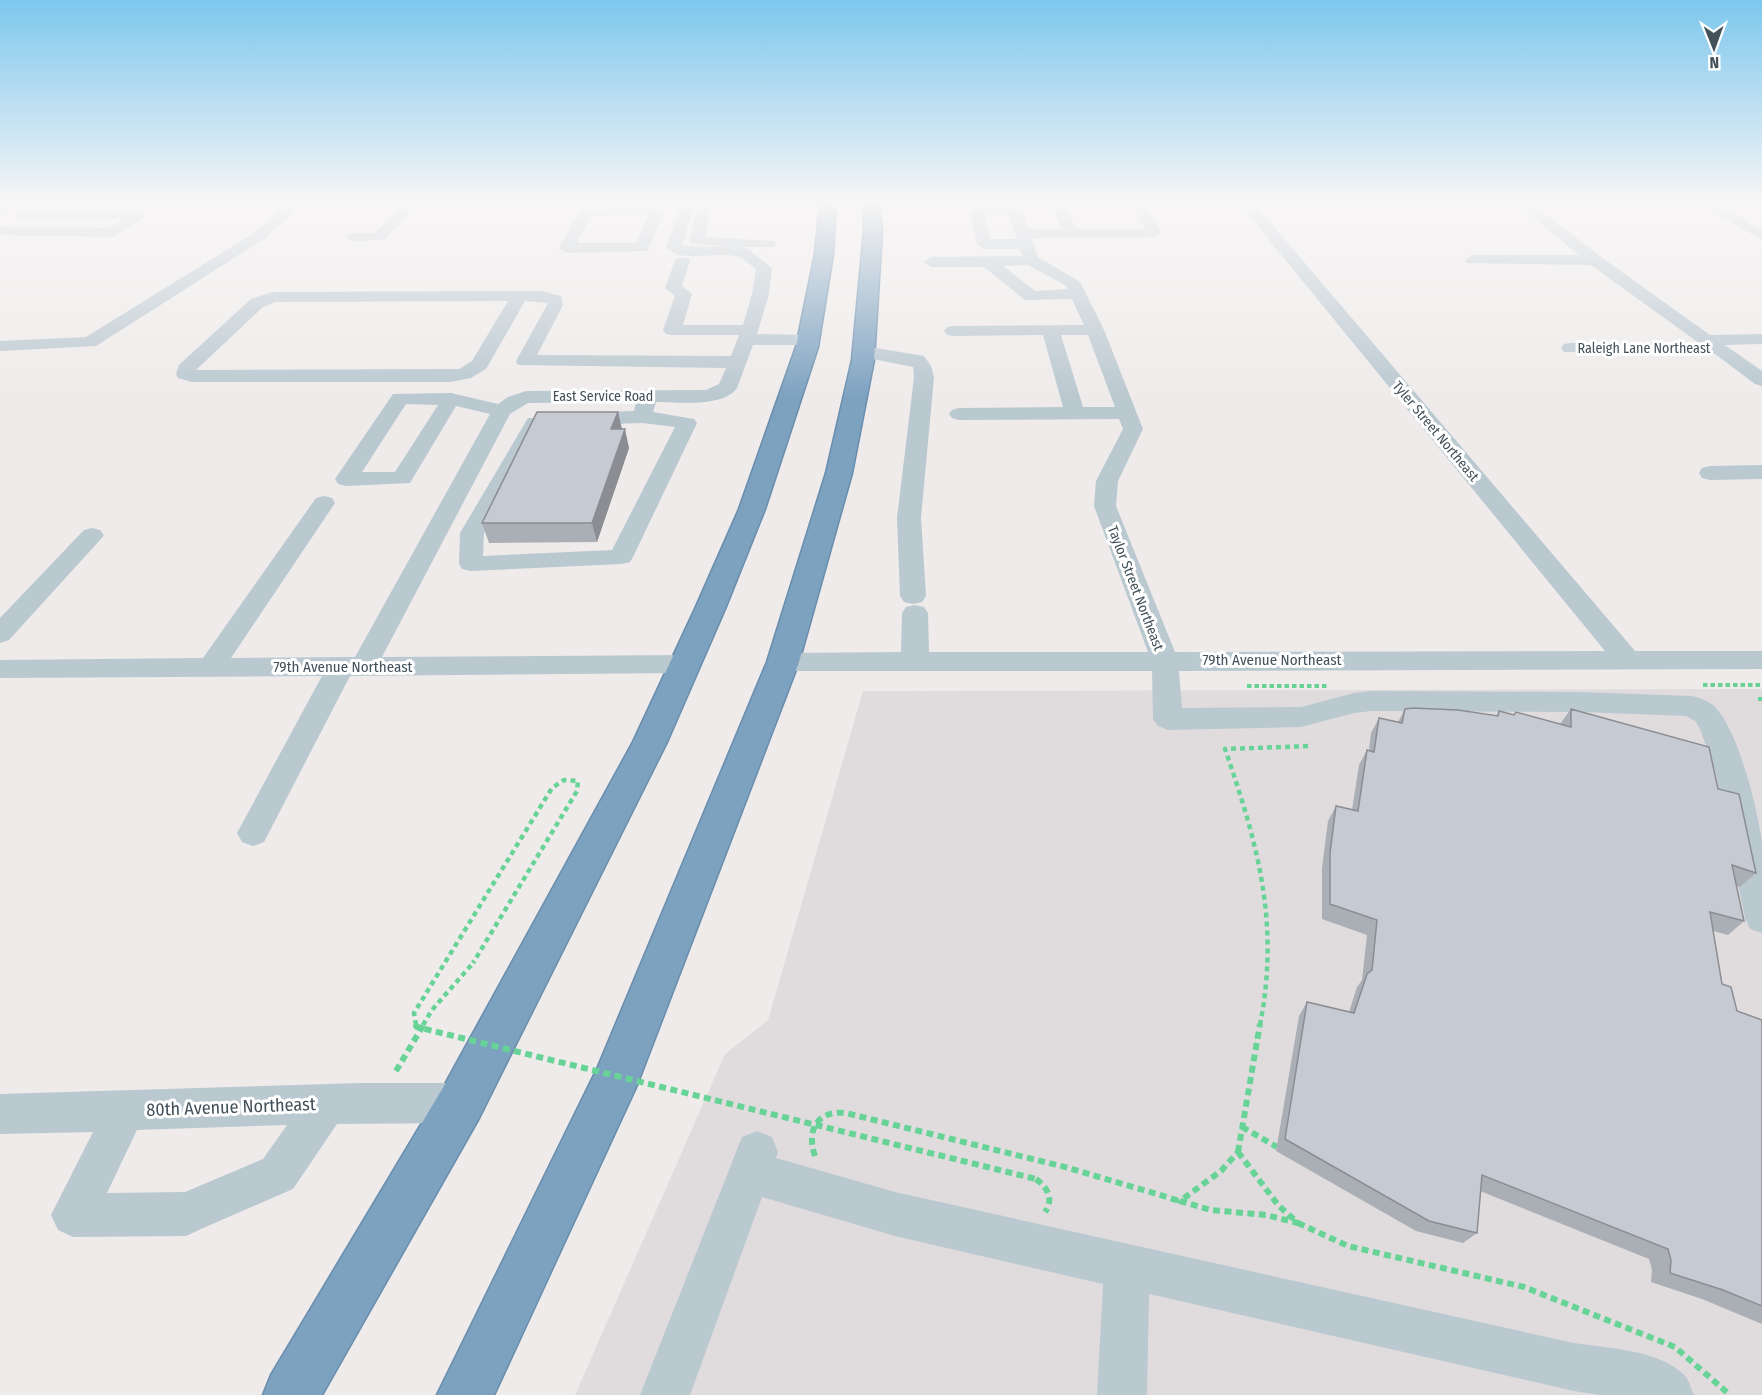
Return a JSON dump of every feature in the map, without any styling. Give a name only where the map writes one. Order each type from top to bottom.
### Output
[{"type":"highway","points":[[291,1395],[461,1102],[650,742],[752,509],[809,339],[822,267]]},
{"type":"highway","points":[[465,1395],[614,1085],[783,662],[838,473],[864,352],[870,267]]},
{"type":"street","points":[[0,346],[90,342],[209,267]]},
{"type":"street","points":[[677,267],[673,288],[684,294],[672,330],[809,339]]},
{"type":"street","name":"East Service Road","points":[[502,411],[515,401],[526,398],[645,407],[719,393],[727,388],[747,334],[764,277],[763,267]]},
{"type":"street","points":[[994,267],[1031,296],[1078,294]]},
{"type":"street","name":"Taylor Street Northeast","points":[[1053,267],[1072,282],[1078,294],[1095,330],[1133,429],[1107,481],[1105,506],[1117,542],[1165,661],[1168,718],[1301,717],[1354,703],[1372,701],[1580,702],[1692,706],[1705,714],[1714,727],[1730,770],[1762,918]]},
{"type":"street","name":"Tyler Street Northeast","points":[[1299,267],[1627,660]]},
{"type":"street","points":[[1604,267],[1762,380]]},
{"type":"street","points":[[519,296],[481,362],[471,370],[450,376],[192,376],[185,374],[186,369],[257,303],[265,299],[519,296],[555,300],[555,305],[525,361]]},
{"type":"street","points":[[1050,330],[1076,413]]},
{"type":"street","points":[[953,331],[1095,330]]},
{"type":"street","name":"Raleigh Lane Northeast","points":[[1570,348],[1712,344],[1762,339]]},
{"type":"street","points":[[864,352],[917,360],[922,366],[924,377],[909,518],[915,661]]},
{"type":"street","points":[[481,362],[737,362]]},
{"type":"street","points":[[253,833],[352,667],[437,532],[502,411],[451,399],[400,398],[346,479],[402,478],[451,399]]},
{"type":"street","points":[[645,407],[687,423],[621,557],[471,564],[472,533],[521,446],[536,420],[645,407]]},
{"type":"street","points":[[959,414],[1127,413]]},
{"type":"street","points":[[482,446],[521,446]]},
{"type":"street","points":[[1710,473],[1762,472]]},
{"type":"street","points":[[211,667],[324,503]]},
{"type":"street","points":[[437,532],[472,533]]},
{"type":"street","points":[[0,634],[92,535]]},
{"type":"street","name":"79th Avenue Northeast","points":[[783,662],[1762,660]]},
{"type":"street","name":"79th Avenue Northeast","points":[[0,669],[685,664]]},
{"type":"street","name":"80th Avenue Northeast","points":[[0,1114],[461,1102]]},
{"type":"street","points":[[125,1111],[73,1215],[186,1214],[278,1174],[327,1104]]},
{"type":"street","points":[[665,1395],[753,1162],[895,1214],[1562,1365],[1645,1378],[1669,1395]]},
{"type":"street","points":[[1122,1395],[1127,1267]]},
{"type":"path","points":[[1180,1201],[1199,1190],[1238,1152],[1248,1084],[1261,1021],[1269,946],[1266,898],[1258,852],[1226,749],[1310,746]]},
{"type":"path","points":[[412,1044],[432,1011],[473,963],[577,791],[578,781],[566,778],[558,781],[552,789],[414,1013],[414,1022],[417,1027],[1036,1179],[1044,1185],[1050,1198],[1050,1206],[1044,1213],[1037,1215]]},
{"type":"path","points":[[823,1160],[815,1157],[810,1145],[813,1131],[824,1116],[831,1112],[846,1113],[1069,1168],[1211,1210],[1263,1213],[1285,1217],[1348,1246],[1524,1287],[1676,1347],[1730,1395]]},
{"type":"path","points":[[1242,1127],[1277,1147]]},
{"type":"path","points":[[1238,1152],[1278,1205],[1299,1223]]},
{"type":"shaded area","points":[[1762,689],[1762,1395],[575,1395],[725,1054],[768,1020],[863,691]]},
{"type":"building","points":[[537,412],[618,412],[611,429],[625,429],[592,523],[482,523]]},
{"type":"building","points":[[1405,709],[1458,710],[1498,716],[1499,711],[1514,715],[1516,712],[1571,727],[1571,709],[1709,747],[1718,789],[1739,794],[1756,873],[1732,865],[1744,921],[1710,912],[1722,984],[1731,987],[1737,1011],[1762,1020],[1762,1306],[1723,1290],[1670,1273],[1671,1260],[1668,1249],[1482,1175],[1477,1233],[1429,1221],[1285,1139],[1307,1002],[1354,1013],[1367,974],[1372,970],[1377,920],[1330,904],[1330,853],[1336,806],[1358,811],[1367,750],[1374,752],[1379,718],[1402,723]]}]
